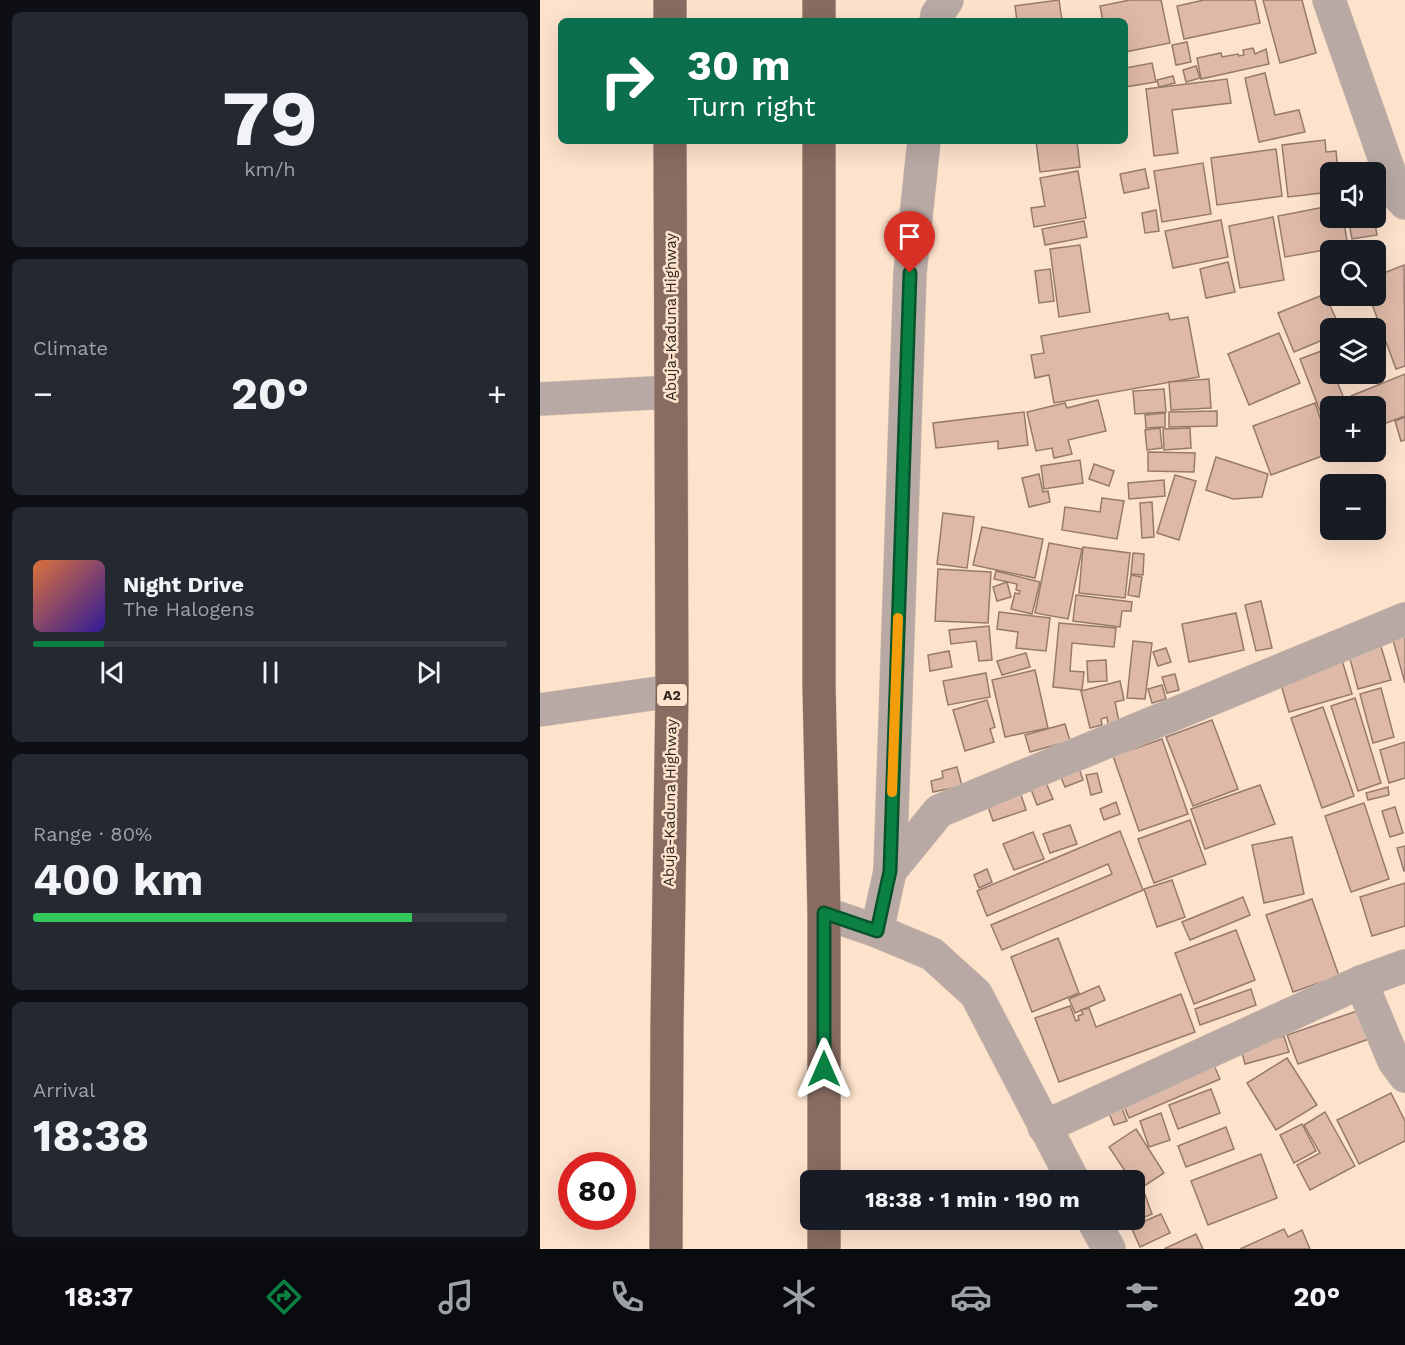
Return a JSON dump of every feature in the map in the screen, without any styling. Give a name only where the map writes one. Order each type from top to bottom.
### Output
[{"type":"highway","points":[[670,0],[670,18]]},
{"type":"highway","points":[[819,0],[819,18]]},
{"type":"highway","name":"Abuja-Kaduna Highway","points":[[666,1249],[666,1036],[672,691],[670,144]]},
{"type":"highway","points":[[819,144],[819,686],[824,913],[824,1170]]},
{"type":"highway","points":[[824,1230],[824,1249]]},
{"type":"street","points":[[936,18],[947,0]]},
{"type":"street","points":[[1329,0],[1397,194],[1405,203]]},
{"type":"street","points":[[877,931],[890,871],[910,273],[924,144]]},
{"type":"street","points":[[540,399],[671,392]]},
{"type":"street","points":[[890,871],[939,812],[1405,619]]},
{"type":"street","points":[[540,710],[672,691]]},
{"type":"street","points":[[824,913],[877,931],[932,954],[976,994],[1067,1170]]},
{"type":"street","points":[[1044,1126],[1361,982],[1405,966]]},
{"type":"street","points":[[1361,982],[1394,1061],[1405,1076]]},
{"type":"street","points":[[1099,1230],[1109,1249]]},
{"type":"building","points":[[1059,0],[1062,18],[1017,18],[1015,6]]},
{"type":"building","points":[[1130,0],[1161,0],[1170,43],[1128,51],[1128,18],[1102,18],[1100,6]]},
{"type":"building","points":[[1204,0],[1255,0],[1260,23],[1184,39],[1177,6]]},
{"type":"building","points":[[1263,0],[1302,0],[1316,53],[1280,63]]},
{"type":"building","points":[[1187,42],[1191,62],[1176,65],[1172,45]]},
{"type":"building","points":[[1253,48],[1255,54],[1266,49],[1269,64],[1201,79],[1197,58],[1221,53],[1222,57],[1238,54],[1239,56],[1244,55],[1243,50]]},
{"type":"building","points":[[1152,63],[1156,82],[1128,87],[1128,67]]},
{"type":"building","points":[[1196,66],[1200,78],[1186,82],[1183,70]]},
{"type":"building","points":[[1265,73],[1275,115],[1299,110],[1305,132],[1259,142],[1245,78]]},
{"type":"building","points":[[1173,76],[1175,83],[1159,87],[1157,80]]},
{"type":"building","points":[[1227,79],[1231,103],[1172,110],[1178,153],[1154,156],[1146,89]]},
{"type":"building","points":[[1325,140],[1326,152],[1336,151],[1337,162],[1320,162],[1320,193],[1288,197],[1282,145]]},
{"type":"building","points":[[1036,144],[1077,144],[1080,167],[1040,172]]},
{"type":"building","points":[[1276,149],[1282,196],[1217,205],[1211,158]]},
{"type":"building","points":[[1203,163],[1211,214],[1162,222],[1154,171]]},
{"type":"building","points":[[1145,169],[1149,188],[1124,193],[1120,174]]},
{"type":"building","points":[[1078,171],[1086,218],[1034,227],[1031,208],[1045,206],[1040,178]]},
{"type":"building","points":[[1320,208],[1320,228],[1345,228],[1347,240],[1320,240],[1320,251],[1285,257],[1278,216]]},
{"type":"building","points":[[1156,210],[1159,231],[1145,233],[1142,213]]},
{"type":"building","points":[[1273,217],[1284,280],[1240,288],[1229,226]]},
{"type":"building","points":[[1221,220],[1228,257],[1173,268],[1165,231]]},
{"type":"building","points":[[1084,221],[1087,237],[1045,245],[1042,229]]},
{"type":"building","points":[[1350,228],[1376,228],[1377,235],[1352,239]]},
{"type":"building","points":[[1080,245],[1090,312],[1059,317],[1050,249]]},
{"type":"building","points":[[1228,262],[1235,292],[1206,298],[1200,269]]},
{"type":"building","points":[[1404,265],[1405,366],[1396,369],[1386,342],[1386,318],[1377,318],[1373,306],[1386,306],[1386,272]]},
{"type":"building","points":[[1050,269],[1054,301],[1039,303],[1035,271]]},
{"type":"building","points":[[1320,296],[1320,306],[1330,306],[1336,318],[1320,318],[1320,341],[1294,352],[1278,313]]},
{"type":"building","points":[[1168,313],[1170,320],[1188,317],[1199,377],[1054,403],[1049,375],[1035,378],[1031,355],[1044,353],[1041,336]]},
{"type":"building","points":[[1279,333],[1300,383],[1249,405],[1228,354]]},
{"type":"building","points":[[1320,352],[1320,384],[1338,384],[1343,396],[1320,396],[1320,411],[1300,359]]},
{"type":"building","points":[[1405,374],[1405,416],[1386,423],[1386,396],[1351,396],[1386,384],[1386,382]]},
{"type":"building","points":[[1209,379],[1211,408],[1171,410],[1169,382]]},
{"type":"building","points":[[1164,389],[1166,412],[1135,414],[1133,391]]},
{"type":"building","points":[[1098,400],[1106,431],[1068,440],[1072,454],[1054,458],[1052,448],[1036,451],[1027,412],[1065,403],[1067,408]]},
{"type":"building","points":[[1315,403],[1320,417],[1320,457],[1271,475],[1253,426]]},
{"type":"building","points":[[1217,411],[1217,426],[1169,427],[1169,412]]},
{"type":"building","points":[[1024,412],[1028,445],[998,449],[998,441],[936,448],[933,423]]},
{"type":"building","points":[[1165,413],[1165,427],[1146,428],[1145,415]]},
{"type":"building","points":[[1405,417],[1405,440],[1401,441],[1395,421]]},
{"type":"building","points":[[1160,428],[1162,448],[1147,450],[1145,430]]},
{"type":"building","points":[[1190,428],[1191,448],[1164,450],[1163,429]]},
{"type":"building","points":[[1148,452],[1195,453],[1194,472],[1148,471]]},
{"type":"building","points":[[1216,457],[1268,474],[1262,497],[1233,499],[1206,490]]},
{"type":"building","points":[[1080,460],[1083,483],[1044,489],[1041,466]]},
{"type":"building","points":[[1094,464],[1114,471],[1109,486],[1089,479]]},
{"type":"building","points":[[1039,474],[1043,492],[1048,491],[1050,502],[1029,507],[1022,478]]},
{"type":"building","points":[[1175,475],[1196,481],[1179,540],[1157,533]]},
{"type":"building","points":[[1164,480],[1165,496],[1129,499],[1128,483]]},
{"type":"building","points":[[1102,498],[1124,501],[1117,539],[1062,530],[1065,507],[1100,512]]},
{"type":"building","points":[[1152,502],[1154,537],[1142,538],[1140,503]]},
{"type":"building","points":[[943,513],[974,517],[967,568],[937,564]]},
{"type":"building","points":[[982,527],[1043,539],[1035,578],[973,565]]},
{"type":"building","points":[[1049,543],[1082,549],[1068,619],[1035,613]]},
{"type":"building","points":[[1083,547],[1130,553],[1125,598],[1079,593]]},
{"type":"building","points":[[1133,553],[1144,554],[1143,575],[1131,574]]},
{"type":"building","points":[[938,569],[991,572],[988,623],[935,621]]},
{"type":"building","points":[[996,571],[1040,582],[1032,614],[1011,609],[1015,593],[1019,594],[1020,591],[1016,590],[1017,584],[994,579]]},
{"type":"building","points":[[1131,575],[1142,577],[1139,597],[1128,595]]},
{"type":"building","points":[[1007,582],[1011,597],[997,601],[993,587]]},
{"type":"building","points":[[1076,595],[1132,602],[1131,611],[1122,611],[1120,627],[1073,621]]},
{"type":"building","points":[[1261,601],[1272,648],[1256,651],[1245,605]]},
{"type":"building","points":[[999,612],[1050,618],[1046,651],[1016,648],[1018,632],[997,629]]},
{"type":"building","points":[[1236,613],[1244,650],[1189,662],[1182,624]]},
{"type":"building","points":[[1059,623],[1116,628],[1114,647],[1072,643],[1070,671],[1084,672],[1082,690],[1053,687]]},
{"type":"building","points":[[989,626],[992,660],[979,661],[976,641],[951,644],[949,630]]},
{"type":"building","points":[[1405,629],[1405,683],[1391,633]]},
{"type":"building","points":[[1133,641],[1152,643],[1145,699],[1127,698]]},
{"type":"building","points":[[1380,643],[1391,680],[1358,689],[1348,651]]},
{"type":"building","points":[[1166,648],[1171,662],[1158,666],[1153,652]]},
{"type":"building","points":[[949,651],[952,667],[930,671],[928,655]]},
{"type":"building","points":[[1026,653],[1030,667],[1002,675],[997,661]]},
{"type":"building","points":[[1106,660],[1107,681],[1088,682],[1087,661]]},
{"type":"building","points":[[1342,660],[1352,694],[1289,712],[1279,678]]},
{"type":"building","points":[[1035,670],[1048,728],[1005,737],[992,680]]},
{"type":"building","points":[[986,673],[990,697],[948,705],[943,681]]},
{"type":"building","points":[[1175,674],[1179,690],[1167,693],[1162,677]]},
{"type":"building","points":[[1120,681],[1124,700],[1115,702],[1119,722],[1108,724],[1107,717],[1101,719],[1102,725],[1090,728],[1081,691]]},
{"type":"building","points":[[1162,685],[1166,699],[1152,703],[1148,689]]},
{"type":"building","points":[[1381,688],[1394,737],[1373,743],[1360,694]]},
{"type":"building","points":[[1355,698],[1381,783],[1358,791],[1331,706]]},
{"type":"building","points":[[987,700],[995,727],[990,729],[994,742],[965,751],[953,710]]},
{"type":"building","points":[[1323,707],[1354,796],[1322,808],[1291,718]]},
{"type":"building","points":[[1212,720],[1238,789],[1193,806],[1166,737]]},
{"type":"building","points":[[1065,724],[1070,741],[1030,752],[1025,735]]},
{"type":"building","points":[[1162,739],[1188,814],[1139,831],[1113,756]]},
{"type":"building","points":[[1405,742],[1405,778],[1389,783],[1380,750]]},
{"type":"building","points":[[957,767],[962,786],[933,792],[931,781],[943,778],[942,771]]},
{"type":"building","points":[[1079,768],[1083,780],[1065,787],[1060,775]]},
{"type":"building","points":[[1097,773],[1102,792],[1091,795],[1086,775]]},
{"type":"building","points":[[1044,778],[1053,799],[1037,805],[1029,784]]},
{"type":"building","points":[[1260,785],[1275,824],[1205,849],[1191,809]]},
{"type":"building","points":[[1388,787],[1389,795],[1368,800],[1366,793]]},
{"type":"building","points":[[1019,789],[1026,810],[993,821],[986,801]]},
{"type":"building","points":[[1116,802],[1120,814],[1104,820],[1100,809]]},
{"type":"building","points":[[1364,803],[1389,879],[1351,892],[1325,816]]},
{"type":"building","points":[[1395,807],[1403,833],[1390,837],[1382,811]]},
{"type":"building","points":[[1190,820],[1206,864],[1154,883],[1138,839]]},
{"type":"building","points":[[1070,825],[1077,844],[1050,853],[1043,834]]},
{"type":"building","points":[[1120,831],[1143,890],[1002,950],[991,925],[1112,874],[1108,864],[987,916],[977,891]]},
{"type":"building","points":[[1033,832],[1044,859],[1014,870],[1003,844]]},
{"type":"building","points":[[1292,837],[1304,894],[1264,903],[1252,845]]},
{"type":"building","points":[[1405,846],[1405,870],[1404,871],[1397,848]]},
{"type":"building","points":[[987,869],[992,882],[979,888],[974,875]]},
{"type":"building","points":[[1172,880],[1185,917],[1157,927],[1144,889]]},
{"type":"building","points":[[1405,883],[1405,926],[1372,936],[1360,897]]},
{"type":"building","points":[[1243,897],[1250,915],[1190,940],[1182,922]]},
{"type":"building","points":[[1312,899],[1339,976],[1293,992],[1266,915]]},
{"type":"building","points":[[1236,930],[1255,980],[1194,1004],[1175,953]]},
{"type":"building","points":[[1058,938],[1079,993],[1032,1012],[1011,957]]},
{"type":"building","points":[[1099,986],[1105,1000],[1075,1013],[1069,999]]},
{"type":"building","points":[[1251,989],[1256,1005],[1200,1025],[1195,1009]]},
{"type":"building","points":[[1181,994],[1195,1032],[1059,1082],[1035,1018],[1070,1006],[1076,1021],[1079,1020],[1078,1016],[1083,1014],[1081,1010],[1089,1008],[1096,1027]]},
{"type":"building","points":[[1360,1010],[1369,1039],[1298,1064],[1287,1035]]},
{"type":"building","points":[[1284,1036],[1289,1052],[1245,1064],[1241,1049]]},
{"type":"building","points":[[1287,1058],[1317,1105],[1276,1130],[1247,1083]]},
{"type":"building","points":[[1213,1063],[1220,1079],[1129,1118],[1122,1102]]},
{"type":"building","points":[[1211,1089],[1220,1113],[1178,1129],[1169,1105]]},
{"type":"building","points":[[1391,1093],[1405,1121],[1405,1141],[1359,1164],[1337,1120]]},
{"type":"building","points":[[1121,1106],[1127,1121],[1114,1125],[1108,1111]]},
{"type":"building","points":[[1325,1112],[1355,1166],[1310,1190],[1297,1165],[1320,1153],[1304,1125]]},
{"type":"building","points":[[1161,1113],[1170,1140],[1149,1147],[1140,1121]]},
{"type":"building","points":[[1302,1124],[1316,1151],[1294,1163],[1280,1135]]},
{"type":"building","points":[[1226,1127],[1234,1149],[1186,1167],[1178,1146]]},
{"type":"building","points":[[1136,1129],[1164,1173],[1145,1185],[1145,1170],[1124,1170],[1109,1147]]},
{"type":"building","points":[[1261,1154],[1277,1198],[1208,1225],[1191,1181]]},
{"type":"building","points":[[1145,1195],[1152,1214],[1145,1217]]},
{"type":"building","points":[[1161,1214],[1170,1233],[1140,1247],[1132,1230],[1145,1230],[1145,1221]]},
{"type":"building","points":[[1284,1229],[1288,1237],[1302,1230],[1310,1249],[1240,1249]]},
{"type":"building","points":[[1196,1234],[1203,1249],[1164,1249]]},
{"type":"slow traffic","points":[[892,792],[898,618]]},
{"type":"route","points":[[824,1069],[824,913],[877,931],[890,871],[910,273]]}]
